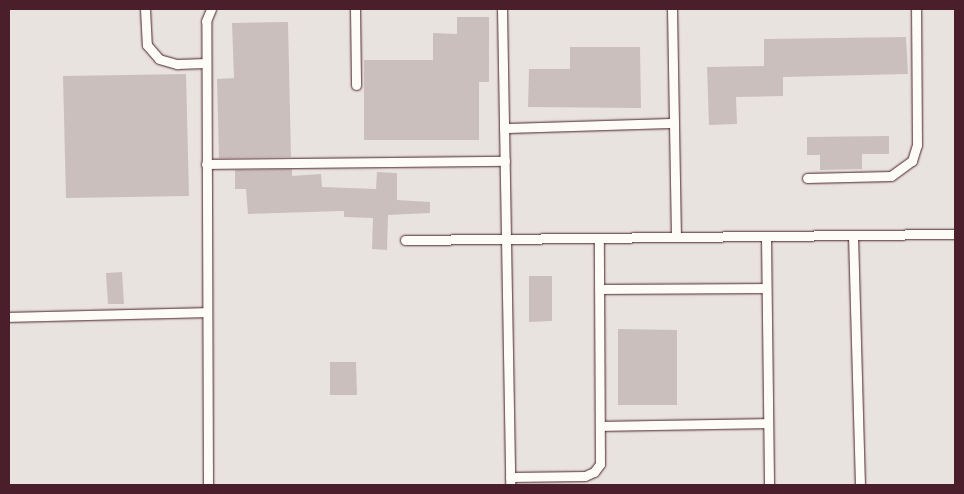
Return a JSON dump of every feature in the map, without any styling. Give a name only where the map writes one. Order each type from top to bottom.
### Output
[{"type":"lane","points":[[145,9],[147,45],[159,59],[177,64],[206,63]]},
{"type":"lane","points":[[208,485],[206,20],[211,9]]},
{"type":"lane","points":[[355,9],[356,85]]},
{"type":"lane","points":[[502,9],[510,481],[590,475],[600,464],[599,238]]},
{"type":"lane","points":[[672,9],[676,237]]},
{"type":"lane","points":[[807,178],[891,176],[912,161],[917,145],[916,9]]},
{"type":"lane","points":[[504,128],[674,123]]},
{"type":"lane","points":[[206,164],[505,161]]},
{"type":"lane","points":[[405,240],[955,234]]},
{"type":"lane","points":[[853,235],[860,485]]},
{"type":"lane","points":[[766,236],[769,485]]},
{"type":"lane","points":[[600,290],[766,288]]},
{"type":"lane","points":[[9,317],[207,312]]},
{"type":"lane","points":[[600,426],[768,423]]},
{"type":"shaded area","points":[[9,9],[955,9],[955,485],[9,485]]},
{"type":"building","points":[[457,17],[489,17],[489,82],[479,82],[479,140],[364,140],[364,60],[433,60],[433,33],[457,34]]},
{"type":"building","points":[[288,22],[291,157],[219,158],[217,79],[234,78],[232,23]]},
{"type":"building","points":[[906,37],[908,74],[783,77],[783,96],[736,97],[737,124],[709,125],[707,67],[764,66],[764,39]]},
{"type":"building","points":[[570,47],[640,47],[641,108],[528,107],[529,69],[570,69]]},
{"type":"building","points":[[186,74],[189,196],[66,198],[63,76]]},
{"type":"building","points":[[889,136],[889,154],[862,154],[862,169],[820,170],[820,155],[807,155],[807,137]]},
{"type":"building","points":[[292,169],[292,176],[321,174],[322,187],[376,189],[377,172],[397,173],[397,200],[430,202],[430,213],[388,215],[387,250],[372,249],[373,218],[344,217],[344,211],[248,214],[246,189],[235,189],[235,170]]},
{"type":"building","points":[[122,272],[124,304],[108,304],[106,273]]},
{"type":"building","points":[[529,276],[552,276],[552,321],[529,322]]},
{"type":"building","points":[[618,329],[677,330],[677,405],[618,405]]},
{"type":"building","points":[[330,362],[356,362],[357,395],[330,395]]}]
